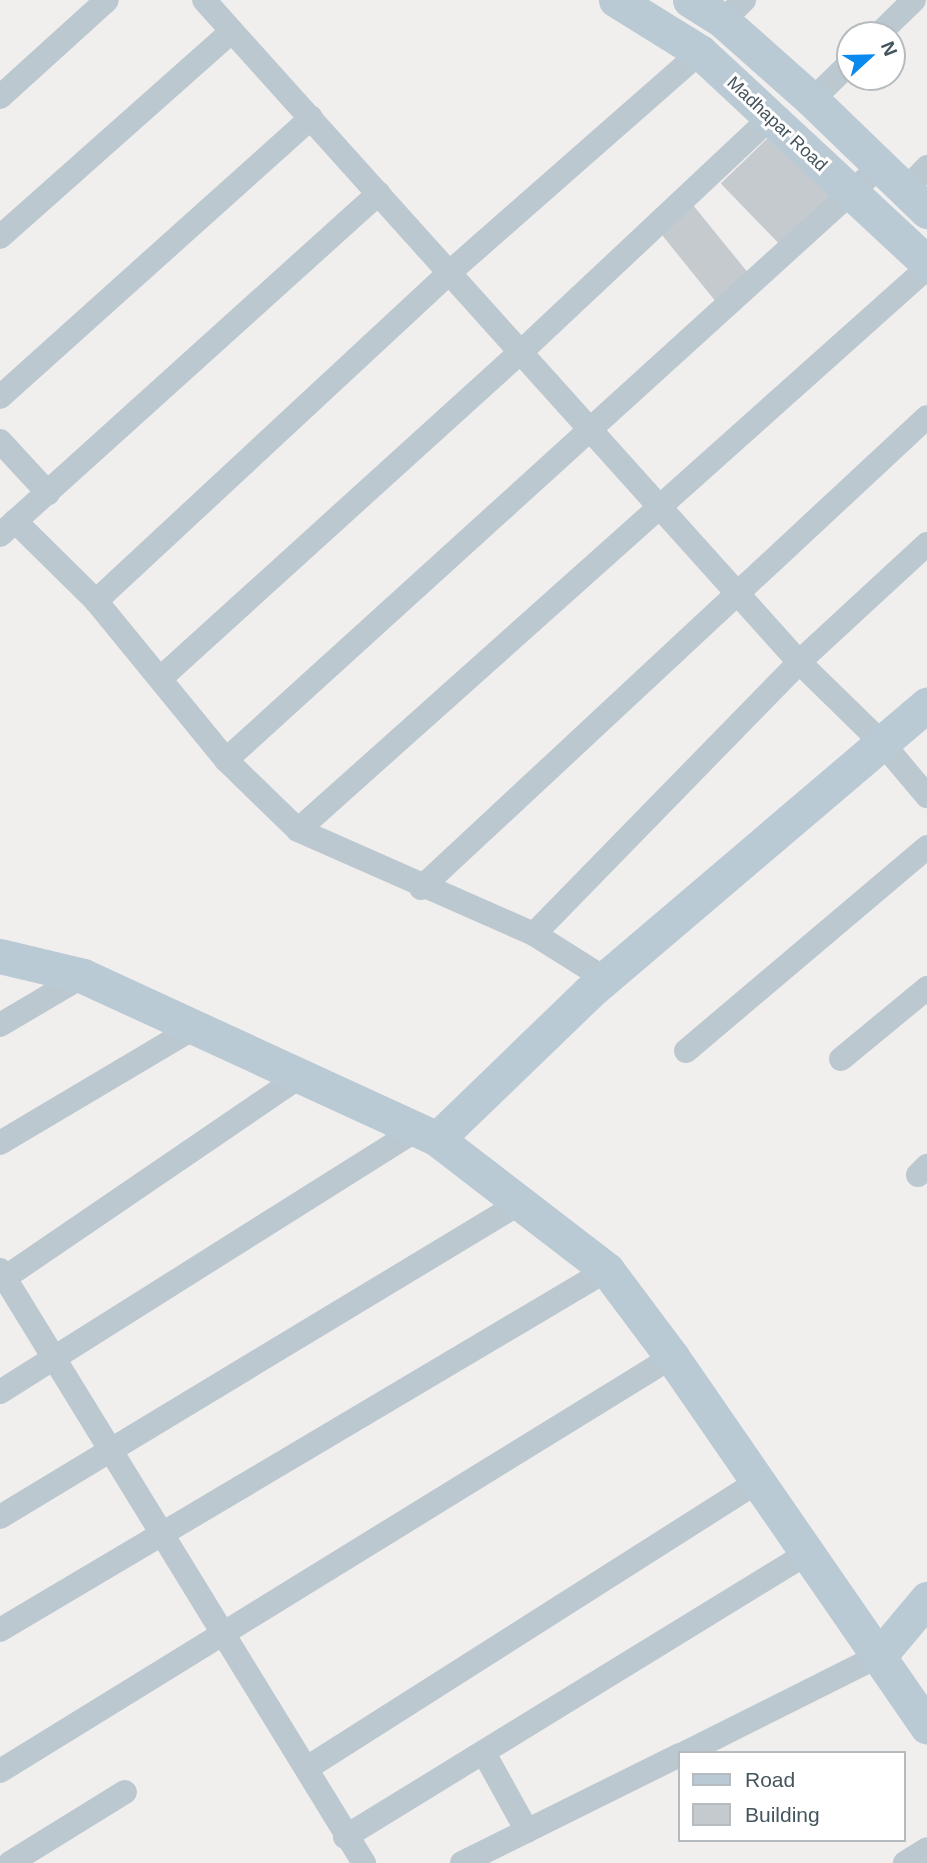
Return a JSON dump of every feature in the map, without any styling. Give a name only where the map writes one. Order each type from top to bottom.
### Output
[{"type":"street","points":[[0,97],[107,0]]},
{"type":"street","points":[[204,0],[592,432],[738,590],[799,662],[884,745],[927,796]]},
{"type":"street","name":"Madhapar Road","points":[[616,0],[700,52],[772,116],[927,265]]},
{"type":"street","points":[[690,0],[733,11],[812,100],[879,167],[920,189]]},
{"type":"street","points":[[892,21],[914,0]]},
{"type":"street","points":[[0,237],[232,30]]},
{"type":"street","points":[[96,601],[450,272],[700,52]]},
{"type":"street","points":[[812,100],[836,77]]},
{"type":"street","points":[[162,677],[522,351],[772,116]]},
{"type":"street","points":[[0,397],[311,118]]},
{"type":"street","points":[[226,760],[853,196],[879,167]]},
{"type":"street","points":[[379,194],[8,528],[96,601],[162,677],[226,760],[298,830],[421,888],[534,934],[597,987]]},
{"type":"street","points":[[298,830],[663,507],[927,265]]},
{"type":"street","points":[[421,888],[738,590],[927,417]]},
{"type":"street","points":[[0,441],[48,493]]},
{"type":"street","points":[[534,934],[799,662],[927,544]]},
{"type":"street","points":[[0,1392],[427,1134],[884,745],[927,704]]},
{"type":"street","points":[[686,1051],[927,847]]},
{"type":"street","points":[[0,956],[83,975],[298,1078],[427,1134],[607,1270],[672,1357],[927,1727]]},
{"type":"street","points":[[0,1025],[83,975]]},
{"type":"street","points":[[841,1059],[927,988]]},
{"type":"street","points":[[0,1143],[192,1029]]},
{"type":"street","points":[[298,1078],[2,1276],[307,1768],[345,1837],[364,1863]]},
{"type":"street","points":[[0,1517],[520,1203]]},
{"type":"street","points":[[0,1630],[607,1270]]},
{"type":"street","points":[[0,1771],[225,1636],[672,1357]]},
{"type":"street","points":[[307,1768],[757,1482]]},
{"type":"street","points":[[345,1837],[806,1554]]},
{"type":"street","points":[[688,1751],[879,1656],[927,1599]]},
{"type":"street","points":[[484,1753],[527,1831]]},
{"type":"street","points":[[462,1863],[678,1756]]},
{"type":"street","points":[[10,1863],[125,1792]]},
{"type":"street","points":[[905,1863],[927,1849]]},
{"type":"building","points":[[774,132],[834,194],[781,245],[721,183]]},
{"type":"building","points":[[693,205],[753,279],[719,306],[660,232]]}]
